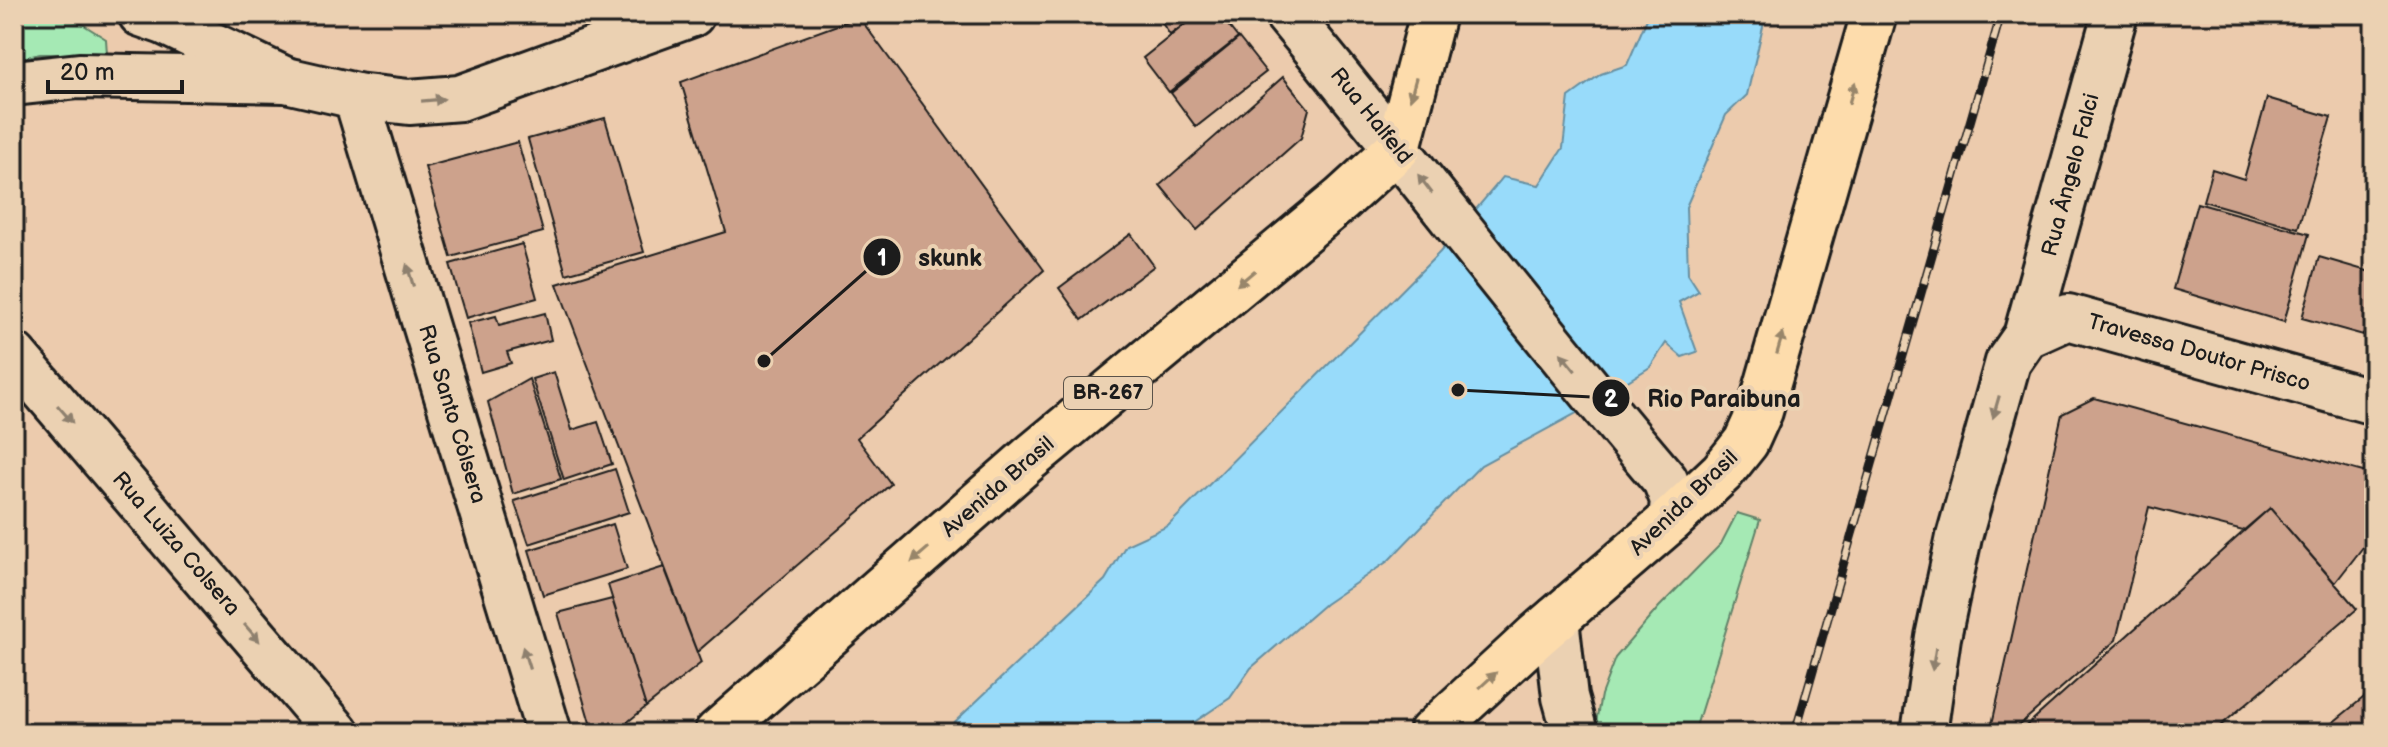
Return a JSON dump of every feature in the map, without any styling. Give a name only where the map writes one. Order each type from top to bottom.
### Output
[{"type":"highway","points":[[1398,148],[1433,14]]},
{"type":"highway","name":"Avenida Brasil","points":[[1431,733],[1671,520],[1722,472],[1746,442],[1760,411],[1874,14]]},
{"type":"highway","name":"Avenida Brasil","points":[[717,733],[1030,458],[1330,209],[1398,148]]},
{"type":"street","points":[[141,14],[286,80]]},
{"type":"street","points":[[14,83],[79,76],[286,80],[356,96],[409,102],[460,98],[692,14]]},
{"type":"street","name":"Rua Halfeld","points":[[1287,14],[1665,480],[1673,500],[1671,520]]},
{"type":"street","name":"Rua Ângelo Falci","points":[[1924,733],[1938,637],[1959,537],[2008,362],[2026,336],[2115,14]]},
{"type":"street","name":"Rua Santo Cólsera","points":[[356,96],[549,733]]},
{"type":"street","name":"Travessa Doutor Prisco","points":[[2026,336],[2068,317],[2374,402]]},
{"type":"street","name":"Rua Luiza Colsera","points":[[14,355],[337,733]]},
{"type":"street","points":[[1556,619],[1565,697],[1575,733]]},
{"type":"green space","points":[[14,15],[37,15],[79,22],[106,39],[107,54],[40,54],[14,60]]},
{"type":"green space","points":[[1737,513],[1760,520],[1694,733],[1594,733],[1601,695],[1615,658],[1659,607],[1721,544]]},
{"type":"water","points":[[1649,14],[1766,14],[1747,95],[1726,115],[1686,207],[1688,274],[1699,291],[1679,302],[1697,352],[1682,357],[1666,343],[1650,367],[1575,414],[1481,465],[1388,561],[1325,604],[1251,668],[1230,698],[1178,733],[943,733],[1105,580],[1126,545],[1168,526],[1440,252],[1503,177],[1539,185],[1563,148],[1569,97],[1601,74],[1627,65]]},
{"type":"building","points":[[1156,14],[1198,14],[1170,35]]},
{"type":"building","points":[[1198,14],[1219,14],[1238,38],[1169,92],[1143,58]]},
{"type":"building","points":[[859,17],[1044,270],[857,438],[891,484],[697,652],[557,284],[726,232],[681,82]]},
{"type":"building","points":[[1239,38],[1266,72],[1196,127],[1171,93]]},
{"type":"building","points":[[1283,77],[1309,109],[1301,138],[1197,230],[1160,185]]},
{"type":"building","points":[[2267,98],[2331,117],[2298,228],[2203,201],[2212,169],[2244,179]]},
{"type":"building","points":[[605,118],[644,252],[566,274],[528,139]]},
{"type":"building","points":[[518,142],[543,232],[451,257],[425,167]]},
{"type":"building","points":[[2197,203],[2309,234],[2284,322],[2173,289]]},
{"type":"building","points":[[1131,234],[1154,266],[1082,320],[1059,288]]},
{"type":"building","points":[[522,244],[537,298],[466,318],[450,264]]},
{"type":"building","points":[[2319,257],[2374,273],[2374,338],[2302,318]]},
{"type":"building","points":[[545,313],[551,340],[507,352],[511,363],[481,372],[468,323],[496,316],[499,325]]},
{"type":"building","points":[[554,372],[572,430],[598,422],[612,464],[564,480],[532,379]]},
{"type":"building","points":[[529,379],[561,479],[513,494],[488,402]]},
{"type":"building","points":[[2094,398],[2374,475],[2374,533],[2335,583],[2270,508],[2243,531],[2149,507],[2116,640],[2010,733],[1990,733],[2062,414]]},
{"type":"building","points":[[615,469],[629,512],[529,544],[514,501]]},
{"type":"building","points":[[2270,508],[2357,609],[2212,733],[2018,733]]},
{"type":"building","points":[[613,524],[627,569],[543,595],[529,550]]},
{"type":"building","points":[[664,567],[701,663],[646,707],[608,585]]},
{"type":"building","points":[[612,599],[646,707],[614,733],[593,733],[558,613]]},
{"type":"building","points":[[2374,689],[2374,733],[2320,733]]},
{"type":"railway","points":[[1795,733],[2001,14]]},
{"type":"place","name":"skunk","points":[[764,361]]},
{"type":"place","name":"Rio Paraibuna","points":[[1458,390]]}]
